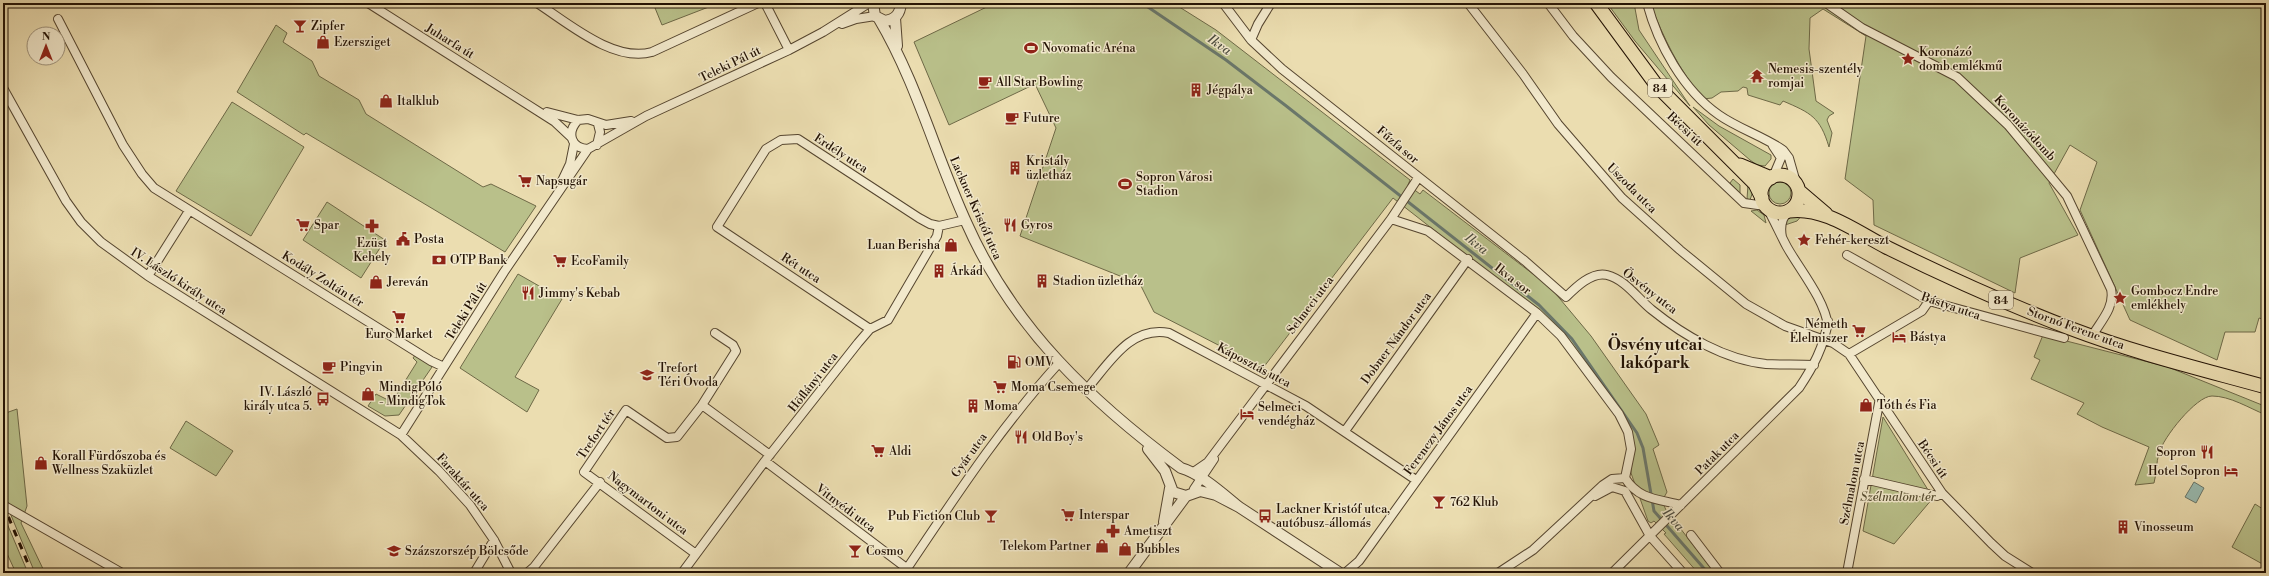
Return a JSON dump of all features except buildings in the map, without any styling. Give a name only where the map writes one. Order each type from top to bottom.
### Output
[{"type":"main road","name":"84","points":[[1596,3],[1657,86],[1755,184],[1765,203],[1777,212],[1789,211]]},
{"type":"main road","name":"84","points":[[1735,163],[1772,178],[1786,177],[1798,189]]},
{"type":"main road","points":[[1765,203],[1763,187],[1772,178]]},
{"type":"main road","points":[[1789,211],[1797,201],[1798,189]]},
{"type":"main road","name":"Stornó Ferenc utca","points":[[1798,189],[1830,218]]},
{"type":"main road","name":"Stornó Ferenc utca","points":[[1789,211],[1804,210],[1830,218],[1905,256],[1980,291],[2092,336],[2266,387]]},
{"type":"street","name":"Juharfa út","points":[[369,3],[563,128],[572,141]]},
{"type":"street","points":[[537,3],[601,44],[623,54],[635,55],[652,52],[758,3]]},
{"type":"street","points":[[765,3],[788,50]]},
{"type":"street","points":[[823,32],[869,3]]},
{"type":"street","name":"Lackner Kristóf utca","points":[[873,3],[877,18],[901,62],[965,220],[991,272],[1009,300],[1059,363],[1086,390],[1136,435],[1181,468],[1201,479],[1302,550],[1340,573]]},
{"type":"street","name":"Lackner Kristóf utca","points":[[901,3],[895,18],[895,39],[901,62]]},
{"type":"street","name":"Fűzfa sor","points":[[1223,3],[1252,40],[1282,69],[1384,148],[1418,178],[1525,261],[1566,297]]},
{"type":"street","points":[[1252,40],[1258,24],[1271,3]]},
{"type":"street","name":"Uszoda utca","points":[[1468,3],[1523,74],[1558,124],[1622,198],[1680,250],[1746,304],[1785,326],[1824,340]]},
{"type":"street","name":"Bécsi út","points":[[1548,3],[1572,36],[1611,77],[1744,203],[1765,203]]},
{"type":"street","points":[[1647,3],[1661,41],[1688,86],[1719,115],[1783,150],[1789,158],[1798,189]]},
{"type":"street","name":"Koronázódomb","points":[[1826,3],[1862,28],[1958,77],[2008,125],[2055,179],[2074,208],[2111,289],[2113,298],[2108,310],[2092,336]]},
{"type":"street","points":[[823,32],[856,19],[877,18],[885,21],[895,18]]},
{"type":"street","name":"Kodály Zoltán tér","points":[[58,19],[123,145],[142,174],[154,188],[431,361],[444,367]]},
{"type":"street","name":"Teleki Pál út","points":[[401,435],[504,272],[588,149],[646,116],[788,50],[823,32]]},
{"type":"street","name":"IV. László király utca","points":[[3,88],[50,174],[81,222],[101,242],[148,276],[401,435]]},
{"type":"street","name":"Juharfa út","points":[[519,99],[553,115],[578,120]]},
{"type":"street","name":"Teleki Pál út","points":[[553,200],[570,164],[574,125],[578,120],[588,119],[598,124],[616,124],[646,116]]},
{"type":"street","points":[[597,145],[600,138],[598,124]]},
{"type":"street","name":"Erdély utca","points":[[718,227],[766,149],[781,140],[798,139],[919,218],[930,224],[939,226]]},
{"type":"street","points":[[1764,140],[1778,152],[1781,158],[1772,178]]},
{"type":"street","points":[[572,141],[580,148],[588,149]]},
{"type":"street","name":"Selmeci utca","points":[[1192,473],[1208,462],[1391,219],[1413,189],[1418,178]]},
{"type":"street","points":[[1765,203],[1783,239],[1816,296],[1828,321],[1833,343]]},
{"type":"street","points":[[148,276],[189,211]]},
{"type":"street","points":[[1783,239],[1781,222],[1784,215],[1789,211]]},
{"type":"street","name":"Ikva sor","points":[[1391,219],[1428,231],[1537,313]]},
{"type":"street","points":[[939,226],[965,220]]},
{"type":"street","name":"Höflányi utca","points":[[682,573],[768,458],[870,329],[888,320],[937,236],[939,226]]},
{"type":"street","name":"Rét utca","points":[[718,227],[870,329]]},
{"type":"street","name":"Bástya utca","points":[[1847,255],[1929,301],[2064,338]]},
{"type":"street","name":"Dobner Nándor utca","points":[[1345,431],[1468,260]]},
{"type":"street","name":"Ösvény utca","points":[[1566,297],[1578,286],[1599,274],[1619,280],[1652,310],[1677,328],[1730,355],[1766,364],[1814,365]]},
{"type":"street","points":[[1849,354],[1922,311],[1929,301]]},
{"type":"street","points":[[1537,313],[1561,336],[1619,414],[1628,432],[1631,449],[1625,478]]},
{"type":"street","name":"Ferenczy János utca","points":[[1345,573],[1359,561],[1537,313]]},
{"type":"street","points":[[1824,340],[1828,321]]},
{"type":"street","name":"Káposztás utca","points":[[1086,390],[1126,344],[1144,333],[1156,331],[1169,333],[1267,384],[1345,431],[1416,480]]},
{"type":"street","name":"Trefort tér","points":[[584,472],[626,410],[667,438],[672,439],[677,437],[702,405],[733,360],[736,351],[733,345],[715,333]]},
{"type":"street","name":"Bécsi út","points":[[1824,340],[1833,343],[1849,354],[1880,398],[1942,493],[2000,551],[2032,573]]},
{"type":"street","name":"Patak utca","points":[[1612,573],[1660,528],[1681,505],[1792,396],[1814,365],[1824,340]]},
{"type":"street","name":"Gyár utca","points":[[908,572],[978,464],[1021,406],[1059,363]]},
{"type":"street","name":"Szélmalom utca","points":[[1848,573],[1880,398]]},
{"type":"street","name":"Vitnyédi utca","points":[[702,405],[908,572]]},
{"type":"street","name":"Faraktár utca","points":[[401,435],[457,490],[479,516],[494,540],[511,573]]},
{"type":"street","name":"Lackner Kristóf utca","points":[[1136,435],[1160,462],[1169,484]]},
{"type":"street","name":"Selmeci utca","points":[[1133,571],[1163,526],[1201,479],[1220,446]]},
{"type":"street","points":[[1181,468],[1174,471],[1169,484],[1176,494],[1189,493],[1192,473]]},
{"type":"street","name":"Nagymartoni utca","points":[[584,472],[600,482],[696,554]]},
{"type":"street","points":[[1625,478],[1639,494],[1681,505]]},
{"type":"street","points":[[1498,573],[1533,550],[1612,479],[1625,478]]},
{"type":"street","points":[[1864,479],[1937,496],[1942,493]]},
{"type":"street","points":[[527,573],[534,567],[600,482]]},
{"type":"street","name":"Selmeci utca","points":[[1163,526],[1169,484]]},
{"type":"street","points":[[1587,500],[1612,487],[1625,491],[1650,536],[1683,573]]},
{"type":"street","name":"Lackner Kristóf utca","points":[[1189,493],[1200,491],[1209,492],[1239,507]]},
{"type":"street","points":[[3,505],[122,573]]},
{"type":"street","points":[[1691,535],[1720,573]]},
{"type":"street","points":[[474,573],[494,540]]},
{"type":"street","name":"Lackner Kristóf utca","points":[[1302,550],[1327,573]]},
{"type":"street","name":"Ferenczy János utca","points":[[1355,573],[1359,561]]},
{"type":"street","points":[[2047,573],[2064,573]]},
{"type":"green space","points":[[653,3],[719,3],[662,25]]},
{"type":"green space","points":[[995,3],[1173,3],[1216,30],[1410,180],[1408,185],[1420,194],[1423,190],[1550,287],[1591,336],[1646,414],[1659,445],[1653,449],[1667,492],[1662,501],[1666,510],[1715,573],[1698,573],[1664,534],[1666,533],[1654,521],[1651,523],[1648,521],[1631,473],[1632,446],[1628,430],[1554,330],[1531,306],[1393,198],[1263,368],[1154,312],[1140,284],[1020,236],[1056,128],[1035,84],[949,125],[914,42]]},
{"type":"green space","points":[[1607,3],[1634,3],[1639,30],[1690,106],[1635,41]]},
{"type":"green space","points":[[1650,3],[1817,3],[1821,7],[1820,3],[2266,3],[2266,320],[2259,318],[2255,332],[2225,332],[2217,360],[2130,320],[2080,210],[2097,162],[2070,145],[2049,183],[2078,235],[2020,258],[2015,293],[1874,225],[1873,200],[1845,179],[1866,36],[1823,9],[1810,18],[1809,49],[1816,101],[1834,113],[1829,116],[1827,120],[1832,133],[1829,147],[1822,129],[1813,117],[1801,109],[1783,101],[1780,105],[1748,95],[1747,88],[1743,87],[1738,91],[1721,92],[1712,98],[1703,99],[1686,76],[1672,53]]},
{"type":"green space","points":[[276,25],[287,33],[283,42],[312,61],[319,76],[359,100],[366,114],[483,187],[491,184],[536,206],[505,252],[306,133],[304,135],[237,92]]},
{"type":"green space","points":[[232,102],[304,147],[251,236],[176,191]]},
{"type":"green space","points":[[1693,107],[1719,126],[1771,155],[1771,159],[1765,166],[1757,165],[1709,125]]},
{"type":"green space","points":[[1733,179],[1740,185],[1740,193],[1730,183]]},
{"type":"green space","points":[[1780,182],[1788,185],[1791,193],[1788,201],[1780,204],[1772,201],[1769,193],[1772,185]]},
{"type":"green space","points":[[1748,185],[1753,191],[1750,200],[1747,199]]},
{"type":"green space","points":[[327,202],[385,240],[361,278],[303,240]]},
{"type":"green space","points":[[1757,210],[1764,215],[1766,223],[1751,211]]},
{"type":"green space","points":[[1804,213],[1797,221],[1785,225],[1788,217]]},
{"type":"green space","points":[[518,274],[562,299],[515,377],[539,390],[527,412],[460,368]]},
{"type":"green space","points":[[2043,335],[2168,367],[2262,405],[2266,407],[2266,415],[2226,398],[2212,396],[2205,398],[2189,410],[2173,428],[2162,446],[2157,460],[2154,483],[2135,485],[2149,447],[2102,427],[2077,414],[2084,403],[2031,379],[2040,360],[2034,357]]},
{"type":"green space","points":[[416,354],[432,367],[399,415],[385,416],[368,406],[376,394],[392,402],[417,362],[413,358]]},
{"type":"green space","points":[[17,409],[27,506],[21,523],[45,573],[35,573],[3,496],[3,414]]},
{"type":"green space","name":"Szélmalom tér","points":[[1883,417],[1933,498],[1894,544],[1863,531]]},
{"type":"green space","points":[[186,421],[233,451],[216,476],[170,448]]},
{"type":"green space","points":[[2255,504],[2266,511],[2266,566],[2232,547]]},
{"type":"green space","points":[[3,514],[28,573],[16,573],[3,545]]},
{"type":"water","points":[[2194,482],[2204,488],[2196,503],[2185,497]]},
{"type":"waterway","name":"Ikva","points":[[1142,3],[1226,60],[1539,305],[1572,339],[1637,433],[1643,448],[1654,511],[1708,573]]},
{"type":"railway","points":[[3,504],[32,573]]},
{"type":"place","name":"Zipfer","points":[[300,26]]},
{"type":"place","name":"Ezersziget","points":[[323,42]]},
{"type":"place","name":"Novomatic Aréna","points":[[1031,48]]},
{"type":"place","name":"Koronázó domb emlékmű","points":[[1908,59]]},
{"type":"place","name":"Nemesis-szentély romjai","points":[[1757,76]]},
{"type":"place","name":"All Star Bowling","points":[[985,82]]},
{"type":"place","name":"Jégpálya","points":[[1196,90]]},
{"type":"place","name":"Italklub","points":[[386,101]]},
{"type":"place","name":"Future","points":[[1012,118]]},
{"type":"place","name":"Kristály üzletház","points":[[1015,168]]},
{"type":"place","name":"Napsugár","points":[[525,181]]},
{"type":"place","name":"Sopron Városi Stadion","points":[[1125,184]]},
{"type":"place","name":"Spar","points":[[303,225]]},
{"type":"place","name":"Gyros","points":[[1010,225]]},
{"type":"place","name":"Ezüst Kehely","points":[[372,226]]},
{"type":"place","name":"Posta","points":[[403,239]]},
{"type":"place","name":"Fehér-kereszt","points":[[1804,240]]},
{"type":"place","name":"Luan Berisha","points":[[951,245]]},
{"type":"place","name":"OTP Bank","points":[[439,260]]},
{"type":"place","name":"EcoFamily","points":[[560,261]]},
{"type":"place","name":"Árkád","points":[[939,271]]},
{"type":"place","name":"Stadion üzletház","points":[[1042,281]]},
{"type":"place","name":"Jereván","points":[[376,282]]},
{"type":"place","name":"Jimmy's Kebab","points":[[528,293]]},
{"type":"place","name":"Gombocz Endre emlékhely","points":[[2120,298]]},
{"type":"place","name":"Euro Market","points":[[399,317]]},
{"type":"place","name":"Németh Élelmiszer","points":[[1859,331]]},
{"type":"place","name":"Bástya","points":[[1899,337]]},
{"type":"place","name":"OMV","points":[[1014,362]]},
{"type":"place","name":"Pingvin","points":[[329,367]]},
{"type":"place","name":"Trefort Téri Óvoda","points":[[647,375]]},
{"type":"place","name":"Moma Csemege","points":[[1000,387]]},
{"type":"place","name":"MindigPóló - MindigTok","points":[[368,394]]},
{"type":"place","name":"IV. László király utca 5.","points":[[323,399]]},
{"type":"place","name":"Tóth és Fia","points":[[1866,405]]},
{"type":"place","name":"Moma","points":[[973,406]]},
{"type":"place","name":"Selmeci vendégház","points":[[1247,414]]},
{"type":"place","name":"Old Boy's","points":[[1021,437]]},
{"type":"place","name":"Aldi","points":[[878,451]]},
{"type":"place","name":"Sopron","points":[[2207,452]]},
{"type":"place","name":"Korall Fürdőszoba és Wellness Szaküzlet","points":[[41,463]]},
{"type":"place","name":"Hotel Sopron","points":[[2231,471]]},
{"type":"place","name":"762 Klub","points":[[1439,502]]},
{"type":"place","name":"Interspar","points":[[1068,515]]},
{"type":"place","name":"Pub Fiction Club","points":[[991,516]]},
{"type":"place","name":"Lackner Kristóf utca, autóbusz-állomás","points":[[1265,516]]},
{"type":"place","name":"Vinosseum","points":[[2123,527]]},
{"type":"place","name":"Ametiszt","points":[[1113,531]]},
{"type":"place","name":"Telekom Partner","points":[[1102,546]]},
{"type":"place","name":"Bubbles","points":[[1125,549]]},
{"type":"place","name":"Százszorszép Bölcsőde","points":[[394,551]]},
{"type":"place","name":"Cosmo","points":[[855,551]]},
{"type":"district","name":"Ösvény utcai lakópark","points":[[1655,353]]}]
